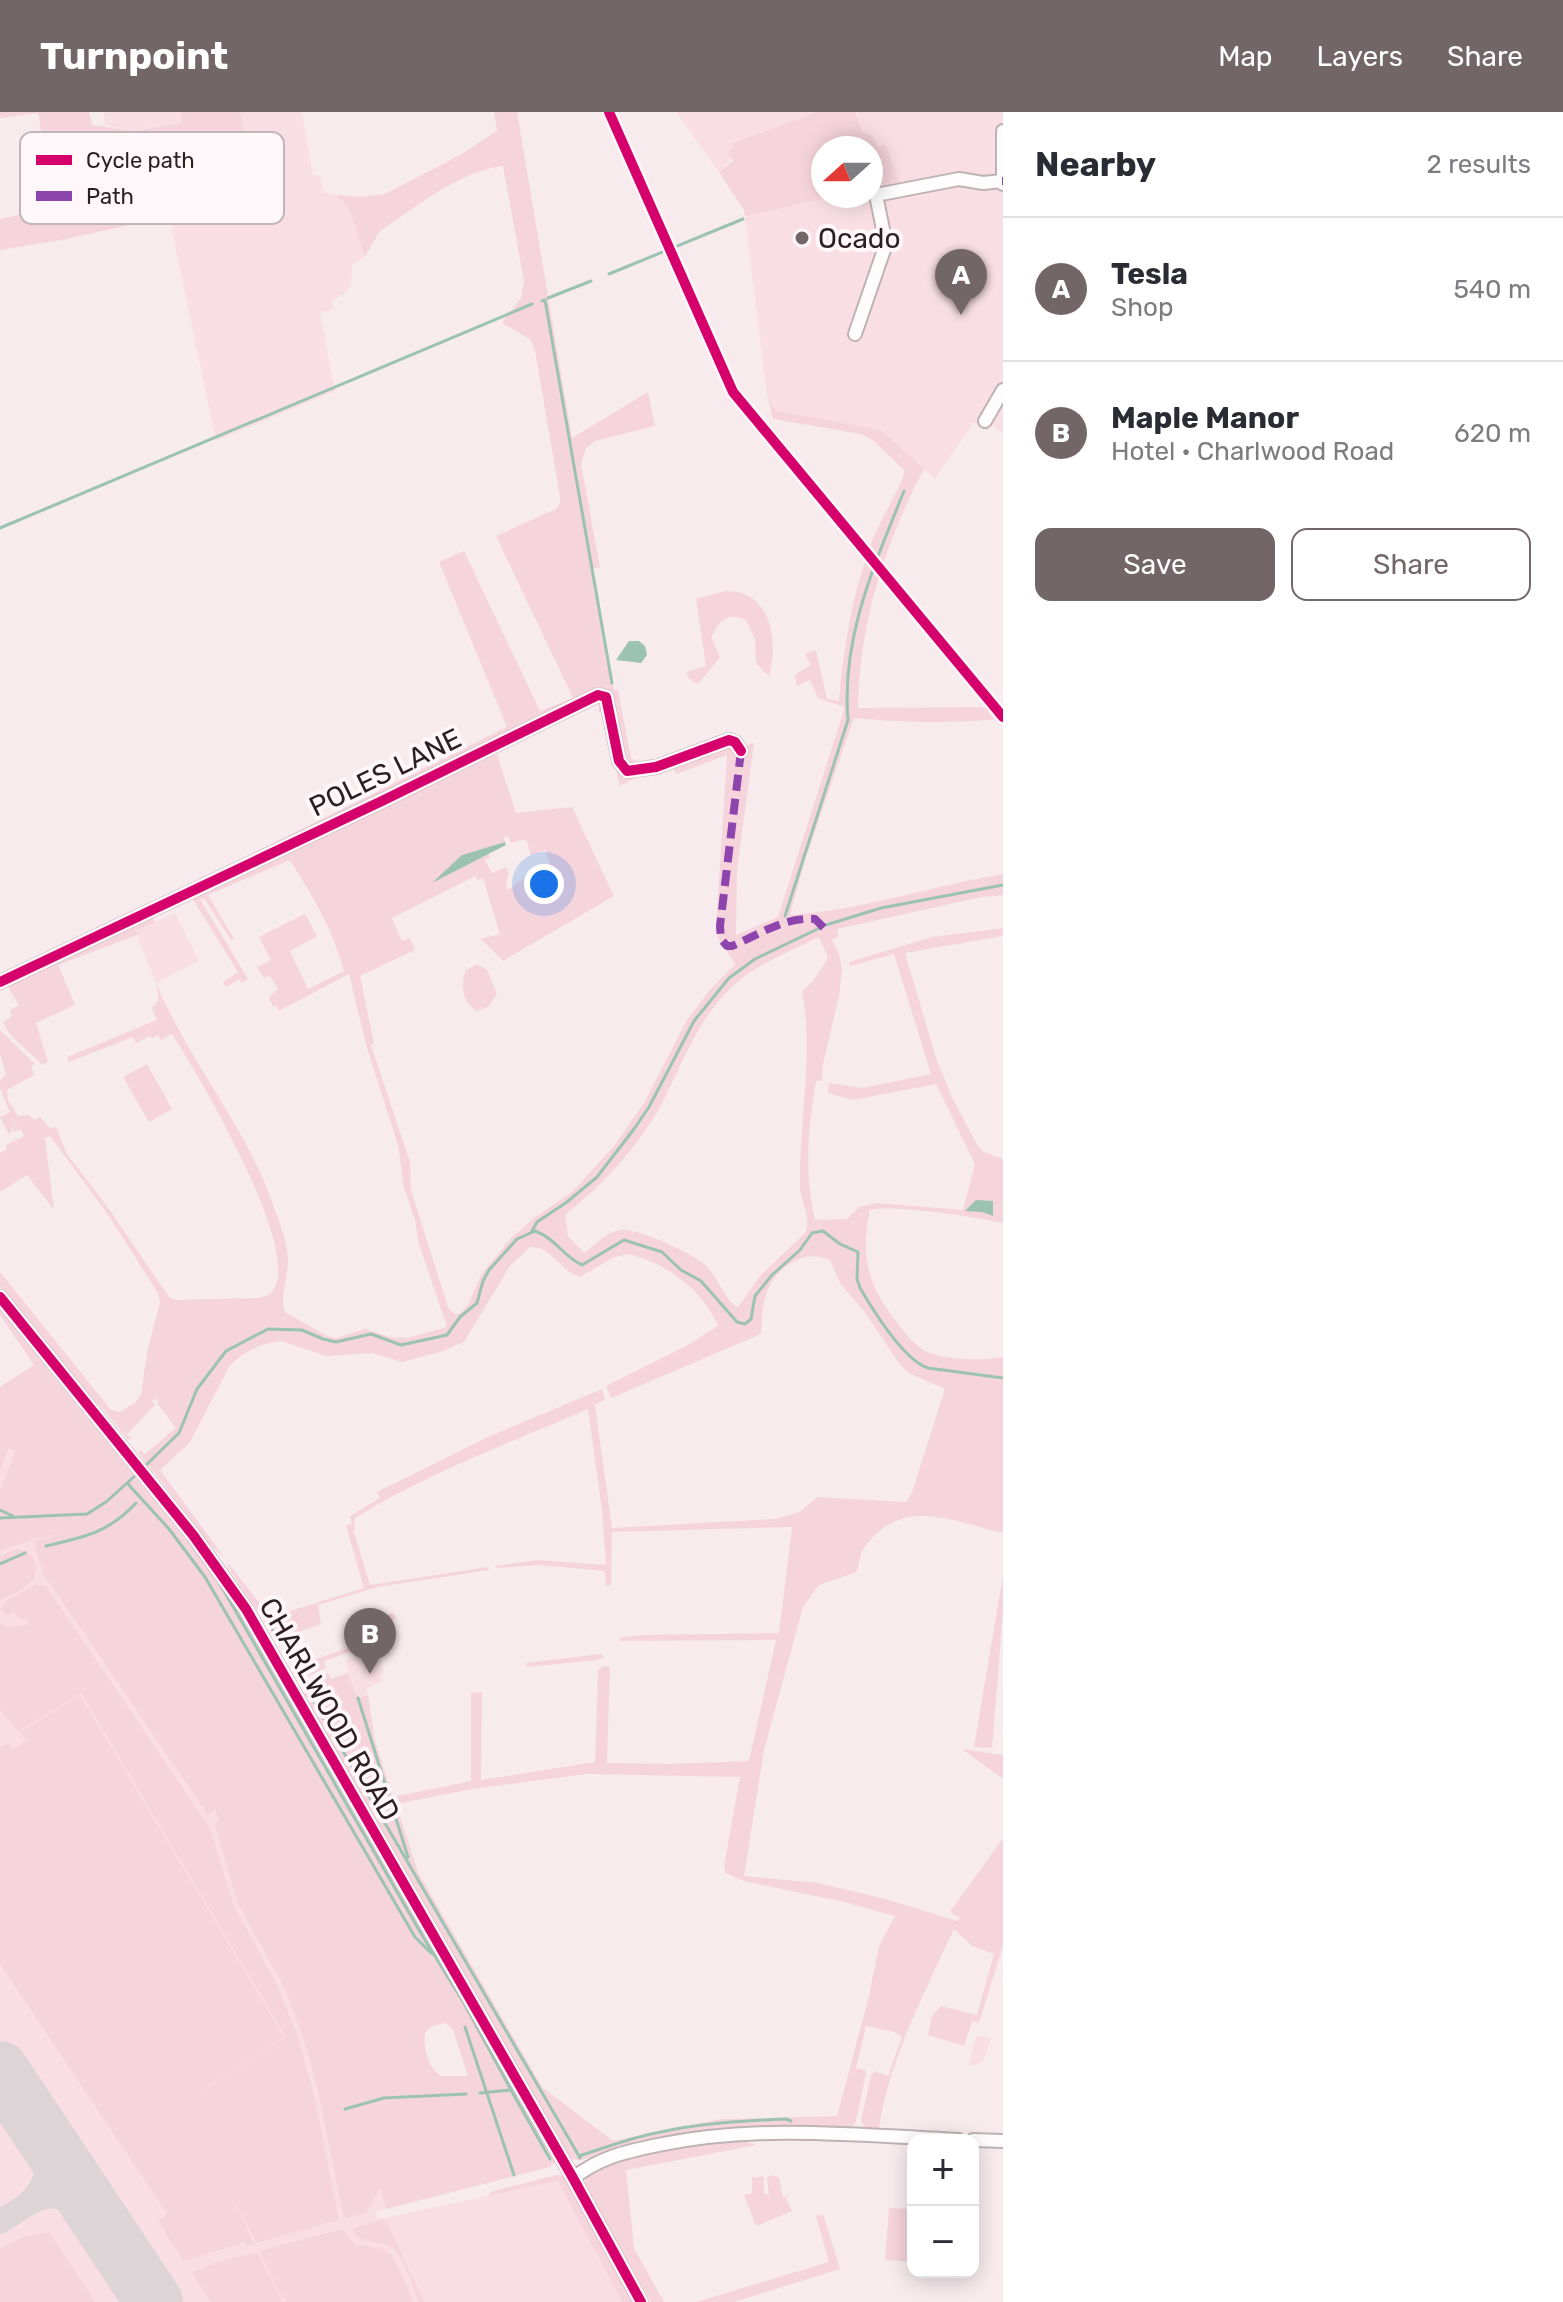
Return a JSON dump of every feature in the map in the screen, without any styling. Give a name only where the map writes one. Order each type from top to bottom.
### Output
[{"type":"street","points":[[883,194],[959,179],[1003,183],[1003,131]]},
{"type":"street","points":[[855,334],[886,244],[874,208]]},
{"type":"street","points":[[988,416],[1003,390]]},
{"type":"street","name":"POLES LANE","points":[[0,982],[598,695],[606,697],[618,756],[627,771],[656,767],[729,740],[735,742],[741,751]]},
{"type":"street","name":"CHARLWOOD ROAD","points":[[0,1297],[216,1565],[260,1631],[641,2302]]},
{"type":"street","points":[[573,2178],[594,2163],[616,2154],[719,2135],[813,2132],[907,2137]]},
{"type":"street","points":[[979,2140],[1003,2141]]},
{"type":"shaded area","points":[[0,112],[89,112],[92,125],[133,131],[182,123],[181,112],[240,112],[244,132],[41,132],[38,113],[0,118]]},
{"type":"shaded area","points":[[181,112],[182,123],[129,131],[105,125],[104,113]]},
{"type":"shaded area","points":[[240,112],[302,112],[313,175],[320,176],[324,193],[337,195],[350,211],[365,257],[352,265],[351,285],[332,301],[334,308],[320,313],[335,391],[216,441],[171,224],[284,224],[284,132],[244,132]]},
{"type":"shaded area","points":[[494,112],[517,112],[572,438],[648,392],[655,426],[595,441],[586,448],[581,464],[600,567],[592,569],[614,690],[618,690],[631,758],[637,762],[665,758],[718,735],[723,745],[741,747],[754,743],[737,870],[736,935],[778,917],[845,707],[818,698],[810,680],[797,686],[795,675],[811,665],[805,654],[816,650],[827,699],[839,701],[849,624],[863,567],[905,471],[874,441],[861,434],[773,419],[766,389],[777,411],[881,430],[924,469],[897,525],[877,585],[863,646],[858,708],[1003,707],[1003,719],[929,722],[854,718],[805,860],[790,915],[870,903],[1003,874],[1003,895],[981,897],[837,929],[839,936],[832,940],[842,969],[839,996],[822,1081],[816,1081],[811,1116],[808,1168],[815,1220],[847,1219],[859,1207],[876,1203],[963,1210],[975,1164],[936,1084],[852,1100],[828,1093],[829,1083],[862,1088],[931,1074],[894,954],[850,966],[849,962],[932,937],[1003,928],[1003,936],[905,953],[936,1058],[953,1099],[977,1145],[984,1152],[1003,1159],[1003,1223],[916,1210],[870,1210],[866,1245],[870,1274],[882,1301],[918,1346],[930,1353],[956,1358],[1003,1357],[1003,1533],[946,1518],[911,1517],[894,1522],[879,1532],[862,1551],[856,1572],[819,1585],[803,1607],[764,1750],[744,1876],[818,1883],[957,1921],[960,1918],[950,1912],[1003,1838],[1003,1946],[979,2023],[972,2021],[964,2046],[928,2035],[932,2016],[941,2006],[977,2015],[994,1954],[972,1946],[954,1929],[899,2052],[879,2128],[865,2128],[861,2121],[871,2075],[875,2071],[888,2076],[902,2037],[894,2032],[866,2026],[856,2068],[865,2070],[866,2074],[852,2127],[749,2127],[647,2142],[581,2160],[571,2159],[312,1712],[301,1686],[328,1673],[331,1679],[347,1673],[358,1698],[368,1695],[375,1741],[393,1797],[471,1781],[471,1693],[482,1692],[481,1780],[595,1762],[598,1670],[604,1666],[610,1667],[607,1763],[749,1761],[776,1640],[618,1641],[623,1637],[643,1635],[779,1633],[792,1527],[612,1532],[611,1585],[606,1586],[605,1571],[538,1565],[496,1568],[537,1560],[606,1565],[588,1409],[440,1473],[355,1518],[354,1532],[370,1585],[488,1567],[489,1570],[378,1587],[318,1605],[321,1624],[277,1640],[227,1562],[271,1617],[364,1588],[346,1526],[352,1523],[350,1516],[380,1498],[377,1492],[488,1437],[602,1389],[605,1400],[595,1405],[612,1528],[775,1519],[800,1512],[817,1497],[906,1502],[912,1492],[945,1389],[911,1374],[901,1366],[864,1311],[840,1283],[830,1260],[810,1256],[800,1259],[790,1263],[775,1277],[766,1295],[761,1334],[611,1398],[606,1386],[688,1345],[718,1326],[703,1301],[681,1280],[655,1263],[627,1254],[612,1258],[580,1277],[544,1251],[530,1247],[510,1266],[464,1342],[402,1362],[372,1353],[326,1356],[281,1341],[261,1345],[230,1365],[190,1442],[160,1470],[224,1557],[213,1548],[138,1452],[141,1450],[145,1454],[176,1428],[158,1401],[155,1398],[152,1401],[155,1405],[127,1434],[131,1438],[128,1440],[105,1411],[78,1385],[0,1287],[0,1272],[111,1410],[120,1412],[136,1402],[141,1394],[147,1353],[160,1302],[158,1293],[107,1213],[50,1136],[45,1138],[54,1210],[27,1175],[0,1192],[0,1153],[7,1149],[6,1145],[24,1136],[21,1129],[12,1133],[18,1120],[9,1135],[0,1117],[10,1112],[0,1089],[0,1080],[6,1075],[0,1054],[0,1030],[35,1064],[31,1067],[34,1075],[7,1090],[8,1100],[18,1116],[29,1115],[34,1120],[40,1117],[50,1128],[56,1127],[67,1154],[169,1297],[176,1300],[259,1298],[276,1285],[277,1257],[267,1218],[226,1128],[172,1034],[161,1040],[158,1035],[150,1036],[136,1043],[133,1037],[69,1062],[67,1057],[157,1020],[152,1008],[159,1000],[156,983],[183,1038],[246,1144],[271,1199],[287,1251],[283,1299],[285,1312],[336,1338],[365,1329],[390,1337],[408,1338],[447,1327],[418,1241],[415,1220],[404,1188],[398,1145],[367,1048],[349,974],[279,1011],[276,1005],[273,1007],[269,997],[278,989],[270,976],[264,978],[257,967],[271,960],[259,937],[305,914],[317,936],[290,951],[308,989],[344,971],[328,927],[306,886],[290,860],[208,895],[234,939],[231,940],[204,898],[200,899],[248,979],[242,983],[239,979],[226,987],[223,982],[238,972],[185,887],[507,727],[439,562],[464,551],[540,711],[573,698],[496,536],[556,509],[560,503],[535,350],[530,339],[502,323],[521,298],[524,281],[503,166],[458,180],[430,197],[379,232],[365,257],[350,211],[337,195],[361,197],[385,194],[460,155],[497,131]],"holes":[[[600,699],[598,710],[602,714],[620,786],[649,771],[674,769],[676,774],[727,755],[716,927],[718,938],[735,964],[687,1020],[644,1103],[615,1145],[572,1192],[511,1238],[481,1275],[469,1303],[461,1313],[455,1314],[448,1307],[411,1190],[410,1162],[371,1045],[374,1043],[360,976],[415,950],[410,938],[402,941],[392,918],[475,876],[478,880],[483,878],[500,934],[481,939],[503,961],[614,896],[572,807],[516,813],[495,749]],[[508,836],[511,843],[526,839],[531,855],[545,850],[550,864],[531,871],[531,877],[508,890],[509,873],[506,867],[492,873],[485,860],[490,857],[488,854],[477,859],[462,855],[505,842],[504,838]],[[819,937],[828,958],[813,981],[802,991],[807,1038],[800,1185],[807,1228],[760,1276],[738,1307],[729,1300],[703,1263],[653,1237],[628,1230],[615,1231],[584,1253],[568,1236],[565,1215],[606,1178],[641,1136],[661,1105],[692,1042],[721,998],[743,977]],[[587,1774],[740,1777],[724,1866],[726,1873],[744,1881],[895,1916],[879,1946],[837,2116],[721,2119],[613,2141],[542,2087],[418,1872],[396,1804],[472,1789]]]},
{"type":"shaded area","points":[[676,112],[817,112],[733,143],[729,162],[719,172]]},
{"type":"shaded area","points":[[817,112],[855,112],[862,132],[873,136],[811,136],[811,201],[745,216],[719,172],[733,161],[727,152],[733,143]]},
{"type":"shaded area","points":[[855,112],[1003,112],[1003,435],[993,425],[987,431],[974,422],[935,479],[881,430],[777,412],[766,389],[745,216],[811,201],[811,208],[883,208],[883,185],[898,182],[886,145],[883,146],[883,136],[866,136]]},
{"type":"shaded area","points":[[886,144],[899,182],[883,185],[883,145]]},
{"type":"shaded area","points":[[20,215],[20,224],[134,224],[0,250],[0,219]]},
{"type":"shaded area","points":[[725,591],[741,593],[762,608],[772,633],[769,676],[756,663],[755,639],[747,621],[729,617],[721,622],[711,638],[720,657],[698,684],[689,679],[686,672],[706,666],[696,599]]},
{"type":"shaded area","points":[[629,641],[639,641],[645,646],[647,655],[641,663],[616,660]]},
{"type":"shaded area","points":[[505,842],[506,845],[432,883],[462,855]]},
{"type":"shaded area","points":[[175,913],[199,961],[156,983],[135,931]]},
{"type":"shaded area","points":[[151,917],[156,922],[135,931],[137,935],[58,965],[75,1005],[36,1023],[48,1062],[42,1065],[6,1029],[3,1023],[12,1016],[10,1010],[19,1005],[8,987],[0,990],[0,985]]},
{"type":"shaded area","points":[[477,964],[487,970],[497,994],[488,1007],[477,1011],[465,998],[463,981],[466,970]]},
{"type":"shaded area","points":[[147,1064],[172,1109],[149,1122],[123,1077]]},
{"type":"shaded area","points":[[976,1200],[993,1201],[993,1216],[965,1211]]},
{"type":"shaded area","points":[[0,1304],[50,1372],[227,1590],[361,1828],[366,1829],[554,2153],[555,2162],[550,2167],[386,2209],[380,2188],[367,2212],[346,2218],[343,2214],[305,2043],[285,1989],[238,1904],[215,1825],[219,1818],[215,1810],[208,1815],[44,1575],[35,1541],[72,1532],[34,1539],[0,1551],[0,1492],[15,1451],[9,1448],[0,1470],[0,1387],[34,1365],[0,1315]],"holes":[[[446,2023],[453,2030],[468,2076],[441,2076],[427,2057],[425,2033],[432,2026]]]},
{"type":"shaded area","points":[[0,1405],[303,1898],[386,2209],[376,2212],[379,2219],[558,2181],[622,2302],[0,2302]]},
{"type":"shaded area","points":[[15,1549],[28,1552],[32,1557],[35,1574],[25,1587],[0,1600],[0,1557]]},
{"type":"shaded area","points":[[1003,1575],[992,1748],[974,1747]]},
{"type":"shaded area","points":[[37,1584],[46,1586],[210,1828],[233,1904],[276,1983],[297,2034],[314,2095],[339,2220],[256,2243],[242,2214],[220,2180],[241,2214],[254,2244],[246,2246],[245,2242],[184,2261],[158,2221],[167,2214],[0,1964],[0,1747],[8,1743],[13,1749],[26,1740],[21,1732],[80,1695],[284,2037],[150,2124],[286,2037],[81,1693],[18,1732],[0,1709],[0,1623],[7,1627],[28,1625],[27,1619],[20,1619],[12,1611],[9,1617],[0,1609],[6,1601]]},
{"type":"shaded area","points":[[393,1613],[396,1619],[380,1626],[385,1640],[382,1641],[379,1632],[363,1637],[359,1624]]},
{"type":"shaded area","points":[[365,1642],[366,1646],[324,1661],[326,1668],[297,1681],[290,1668]]},
{"type":"shaded area","points":[[601,1654],[604,1657],[597,1660],[527,1667],[526,1663]]},
{"type":"shaded area","points":[[360,1655],[363,1661],[379,1657],[384,1672],[382,1681],[366,1689],[368,1695],[358,1698],[345,1661]]},
{"type":"shaded area","points":[[962,1749],[1003,1755],[1003,1779]]},
{"type":"shaded area","points":[[976,2036],[991,2038],[983,2061],[969,2065]]},
{"type":"shaded area","points":[[741,2140],[756,2145],[626,2170],[634,2248],[664,2302],[651,2302],[585,2187],[585,2179],[614,2162],[635,2156]]},
{"type":"shaded area","points":[[556,2175],[566,2176],[636,2302],[622,2302],[558,2181],[487,2196],[494,2191]]},
{"type":"shaded area","points":[[773,2175],[779,2178],[783,2198],[789,2195],[786,2199],[792,2211],[756,2226],[744,2195],[752,2193],[752,2176],[762,2176],[764,2193],[769,2195],[767,2177]]},
{"type":"shaded area","points":[[889,2208],[907,2209],[907,2262],[885,2260]]},
{"type":"shaded area","points":[[823,2214],[840,2269],[734,2302],[696,2302],[829,2262],[816,2216]]},
{"type":"shaded area","points":[[383,2219],[424,2302],[419,2302],[406,2268],[395,2250],[384,2244],[366,2241],[352,2229]]},
{"type":"shaded area","points":[[342,2229],[354,2244],[382,2249],[393,2256],[413,2302],[284,2302],[285,2298],[259,2251]]},
{"type":"shaded area","points":[[49,2232],[95,2302],[0,2302],[0,2248],[24,2237]]},
{"type":"shaded area","points":[[257,2252],[283,2302],[211,2302],[192,2273],[215,2263]]},
{"type":"waterway","points":[[609,274],[743,219]]},
{"type":"waterway","points":[[548,298],[591,281]]},
{"type":"waterway","points":[[542,301],[545,300],[612,683]]},
{"type":"waterway","points":[[0,528],[532,304]]},
{"type":"waterway","points":[[785,916],[848,720],[850,660],[862,603],[904,491]]},
{"type":"waterway","points":[[532,1231],[537,1222],[597,1177],[649,1107],[694,1021],[729,978],[755,959],[826,925],[881,908],[1003,885]]},
{"type":"waterway","points":[[142,1469],[179,1433],[197,1389],[226,1351],[268,1329],[302,1330],[336,1342],[371,1334],[401,1345],[447,1335],[460,1317],[477,1303],[489,1270],[517,1239],[535,1231],[582,1265],[624,1240],[662,1252],[681,1270],[701,1281],[737,1322],[745,1324],[751,1319],[755,1296],[772,1275],[800,1250],[812,1233],[823,1231],[840,1244],[858,1252],[857,1279],[860,1288],[899,1345],[918,1363],[928,1368],[1003,1378]]},
{"type":"waterway","points":[[0,1518],[87,1514],[106,1502],[137,1474]]},
{"type":"waterway","points":[[128,1484],[169,1529],[205,1577],[415,1937],[431,1953]]},
{"type":"waterway","points":[[46,1546],[73,1540],[106,1527],[136,1503]]},
{"type":"waterway","points":[[0,1510],[13,1516]]},
{"type":"waterway","points":[[0,1564],[25,1553]]},
{"type":"waterway","points":[[220,1584],[464,2003],[511,2090],[480,2093]]},
{"type":"waterway","points":[[269,1623],[278,1640]]},
{"type":"waterway","points":[[285,1652],[289,1661]]},
{"type":"waterway","points":[[293,1667],[300,1679]]},
{"type":"waterway","points":[[305,1686],[579,2156]]},
{"type":"waterway","points":[[358,1698],[408,1857]]},
{"type":"waterway","points":[[465,2027],[514,2175]]},
{"type":"waterway","points":[[511,2090],[550,2159]]},
{"type":"waterway","points":[[345,2109],[384,2098],[466,2094]]},
{"type":"waterway","points":[[580,2158],[627,2140],[672,2130],[737,2122],[791,2121]]},
{"type":"taxiway","points":[[27,2204],[40,2188],[47,2170],[46,2150],[40,2130]]},
{"type":"taxiway","points":[[0,2222],[26,2205],[46,2197],[68,2199],[96,2214]]},
{"type":"taxiway","points":[[135,2274],[145,2302]]},
{"type":"runway","points":[[0,2070],[154,2302]]},
{"type":"marked path","points":[[741,751],[721,939],[727,946],[732,946],[772,927],[804,919],[815,919],[825,929]]},
{"type":"cycle path","points":[[609,112],[733,392],[1003,717]]},
{"type":"cycle path","points":[[0,982],[598,695],[606,697],[619,761],[627,771],[656,767],[729,740],[735,742],[741,751]]},
{"type":"cycle path","points":[[0,1297],[193,1535],[246,1609],[641,2302]]},
{"type":"place","name":"Ocado","points":[[802,238]]},
{"type":"place","name":"Tesla","points":[[961,315]]},
{"type":"place","name":"Maple Manor","points":[[370,1674]]}]
